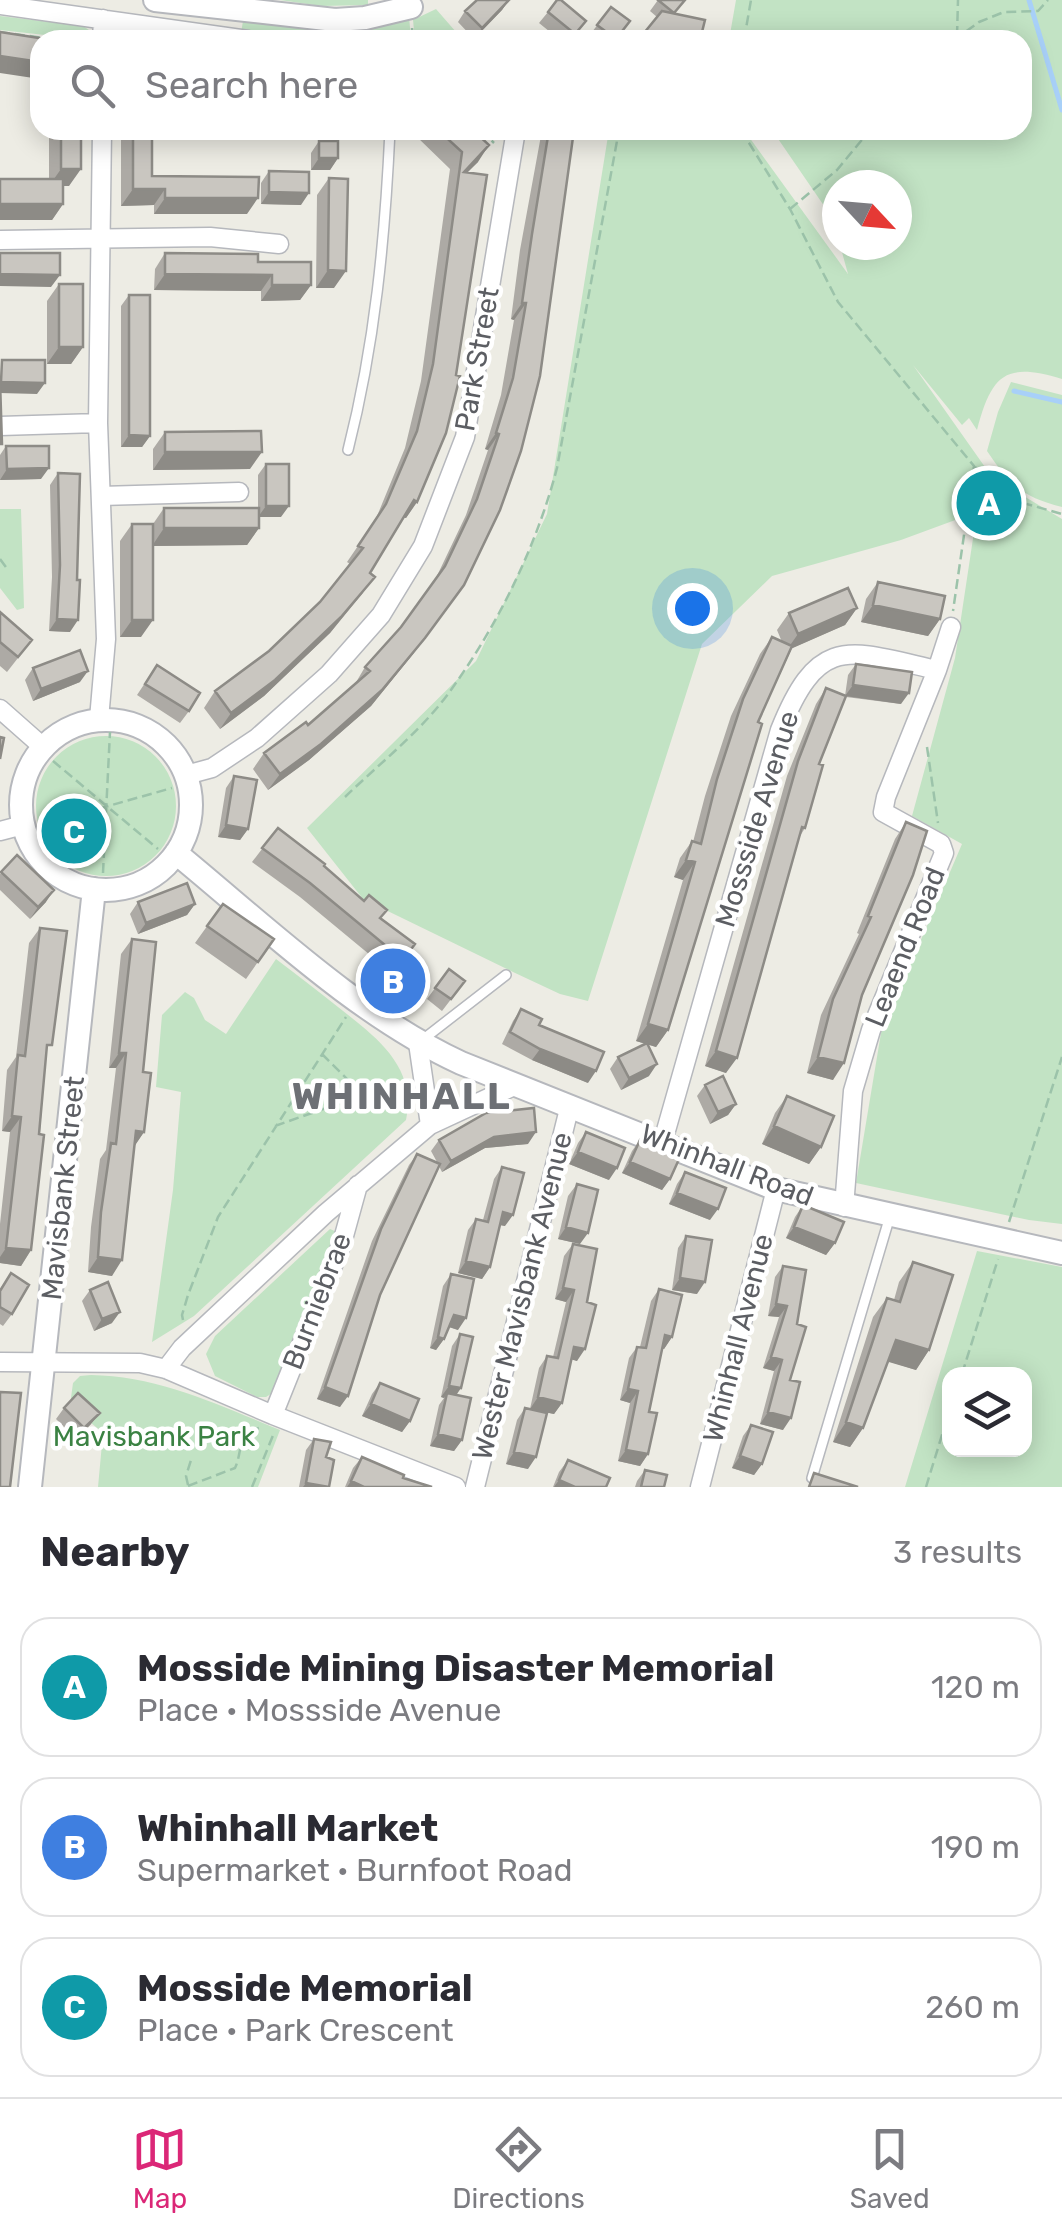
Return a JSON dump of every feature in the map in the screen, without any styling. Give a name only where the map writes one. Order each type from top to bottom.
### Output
[{"type":"street","points":[[155,0],[262,6],[335,20],[365,18],[415,3]]},
{"type":"street","points":[[0,6],[179,30]]},
{"type":"street","points":[[102,30],[103,19]]},
{"type":"street","points":[[102,140],[98,422],[105,719]]},
{"type":"street","name":"Park Street","points":[[187,779],[212,768],[257,738],[329,674],[380,615],[423,546],[465,437],[514,140]]},
{"type":"street","points":[[0,240],[210,237],[279,244]]},
{"type":"street","points":[[0,426],[98,422]]},
{"type":"street","points":[[101,496],[238,492]]},
{"type":"street","points":[[937,670],[952,628]]},
{"type":"street","name":"Mossside Avenue","points":[[662,1142],[780,730],[796,691],[810,672],[827,660],[864,653],[937,670]]},
{"type":"street","name":"Leaend Road","points":[[844,1206],[852,1091],[870,1030],[944,852],[941,844],[883,812],[937,670]]},
{"type":"street","points":[[0,710],[42,748]]},
{"type":"street","points":[[105,719],[134,724],[156,735],[174,753],[187,779],[191,810],[189,825],[173,856],[158,873],[134,885],[99,890],[75,884],[47,867],[16,829],[26,772],[42,748],[69,728],[105,719]]},
{"type":"street","name":"Whinhall Road","points":[[173,856],[418,1043],[461,1063],[776,1189],[1062,1253]]},
{"type":"street","name":"Mavisbank Street","points":[[30,1487],[99,890]]},
{"type":"street","points":[[418,1043],[429,1116]]},
{"type":"street","points":[[166,1369],[190,1340],[429,1116],[514,1086]]},
{"type":"street","name":"Wester Mavisbank Avenue","points":[[474,1487],[570,1105]]},
{"type":"street","name":"Burniebrae","points":[[272,1415],[342,1242],[358,1185]]},
{"type":"street","name":"Whinhall Avenue","points":[[700,1487],[776,1189]]},
{"type":"street","points":[[0,1362],[140,1363],[166,1369],[456,1487]]},
{"type":"lane","points":[[348,450],[374,329],[384,244],[389,140]]},
{"type":"lane","points":[[418,1043],[506,975]]},
{"type":"lane","points":[[828,1487],[812,1478],[890,1216]]},
{"type":"path","points":[[746,30],[751,0]]},
{"type":"path","points":[[956,30],[958,0]]},
{"type":"path","points":[[968,30],[1004,12],[1038,11],[1048,0]]},
{"type":"path","points":[[0,32],[30,36]]},
{"type":"path","points":[[346,797],[447,696],[524,563],[546,510],[558,468],[617,140]]},
{"type":"path","points":[[747,140],[790,209],[838,302],[974,466],[1016,502],[1062,514]]},
{"type":"path","points":[[790,209],[836,170],[862,140]]},
{"type":"path","points":[[952,628],[974,466]]},
{"type":"path","points":[[0,559],[8,570]]},
{"type":"path","points":[[921,711],[941,844]]},
{"type":"path","points":[[99,890],[106,806],[105,719]]},
{"type":"path","points":[[42,748],[106,806],[173,856]]},
{"type":"path","points":[[16,829],[52,822],[187,779]]},
{"type":"path","points":[[52,822],[68,832]]},
{"type":"path","points":[[190,1340],[182,1315],[218,1217],[358,999]]},
{"type":"path","points":[[322,1054],[364,1095],[429,1116]]},
{"type":"path","points":[[964,1367],[1062,1057]]},
{"type":"path","points":[[274,1127],[364,1095]]},
{"type":"path","points":[[192,1457],[186,1476],[188,1486],[236,1468],[238,1449],[253,1429],[275,1430],[252,1487]]},
{"type":"path","points":[[926,1487],[942,1436]]},
{"type":"green space","points":[[280,0],[368,0],[368,5],[321,6]]},
{"type":"green space","points":[[736,0],[1062,0],[1062,379],[1027,372],[1004,377],[989,396],[977,430],[969,418],[962,425],[913,365],[992,477],[1062,519],[1062,1224],[856,1183],[881,1033],[962,844],[912,816],[955,658],[977,512],[901,540],[772,576],[702,644],[588,1001],[560,994],[363,899],[307,828],[476,661],[547,514],[607,140],[751,140],[822,238],[822,260],[838,260],[848,274],[844,260],[912,260],[912,170],[822,170],[822,203],[779,140],[1032,140],[1032,30],[731,30]]},
{"type":"green space","points":[[436,9],[454,30],[414,30],[413,20]]},
{"type":"green space","points":[[0,16],[83,26],[89,30],[30,30],[30,33],[0,30]]},
{"type":"green space","points":[[409,16],[410,30],[242,30],[243,21],[335,29]]},
{"type":"green space","points":[[1011,382],[1062,395],[1062,507],[1018,488],[987,451]]},
{"type":"green space","points":[[0,509],[21,509],[24,608],[17,610],[0,588]]},
{"type":"green space","points":[[106,736],[133,741],[155,757],[171,779],[176,806],[171,833],[155,855],[133,871],[106,876],[79,871],[57,855],[41,833],[36,806],[41,779],[57,757],[79,741]]},
{"type":"green space","points":[[276,959],[366,1030],[390,1054],[405,1084],[406,1120],[194,1316],[152,1342],[173,1190],[181,1092],[156,1087],[162,1015],[185,992],[194,998],[205,1020],[226,1034]]},
{"type":"green space","points":[[330,1229],[337,1232],[274,1392],[257,1397],[215,1376],[206,1354],[215,1336]]},
{"type":"green space","points":[[977,1251],[1062,1267],[1062,1487],[905,1487]]},
{"type":"green space","name":"Mavisbank Park","points":[[80,1376],[164,1386],[280,1430],[258,1487],[98,1487],[103,1433],[70,1405],[73,1383]]},
{"type":"building","points":[[477,0],[509,0],[482,28],[465,11]]},
{"type":"building","points":[[561,0],[586,21],[578,30],[570,30],[548,12]]},
{"type":"building","points":[[658,0],[685,0],[674,13]]},
{"type":"building","points":[[611,7],[630,21],[623,30],[604,30],[597,25]]},
{"type":"building","points":[[662,11],[705,20],[702,30],[646,30]]},
{"type":"building","points":[[0,32],[30,37],[30,60],[0,56]]},
{"type":"building","points":[[61,140],[81,140],[81,169],[61,169]]},
{"type":"building","points":[[133,140],[152,140],[152,176],[259,177],[258,198],[165,198],[165,189],[133,189]]},
{"type":"building","points":[[449,140],[484,140],[489,145],[464,172],[487,175],[456,375],[460,376],[446,433],[417,502],[414,500],[370,573],[375,577],[341,617],[275,680],[231,713],[215,691],[269,651],[320,602],[363,548],[358,546],[386,504],[417,431],[433,364],[462,152]]},
{"type":"building","points":[[547,140],[573,140],[540,376],[521,451],[500,510],[464,585],[382,690],[280,774],[264,753],[306,722],[308,725],[370,671],[365,667],[401,627],[445,566],[477,499],[513,378],[526,303],[522,303]]},
{"type":"building","points":[[319,141],[338,141],[338,158],[319,158]]},
{"type":"building","points":[[269,171],[309,172],[309,193],[269,192]]},
{"type":"building","points":[[329,178],[348,179],[346,271],[328,270]]},
{"type":"building","points":[[0,179],[63,179],[63,204],[0,204]]},
{"type":"building","points":[[0,253],[60,253],[60,275],[0,274]]},
{"type":"building","points":[[165,253],[258,254],[258,262],[311,262],[311,285],[272,285],[272,275],[165,274]]},
{"type":"building","points":[[59,284],[83,284],[83,347],[59,347]]},
{"type":"building","points":[[129,295],[150,295],[150,436],[129,435]]},
{"type":"building","points":[[2,360],[45,360],[45,383],[1,382]]},
{"type":"building","points":[[0,380],[2,444],[0,444]]},
{"type":"building","points":[[261,431],[262,452],[165,452],[165,432]]},
{"type":"building","points":[[6,446],[49,446],[49,468],[7,469]]},
{"type":"building","points":[[266,464],[289,464],[289,506],[266,506]]},
{"type":"building","points":[[58,473],[80,474],[78,620],[57,619]]},
{"type":"building","points":[[164,508],[259,508],[259,528],[164,528]]},
{"type":"building","points":[[132,524],[153,524],[153,620],[132,620]]},
{"type":"building","points":[[878,582],[945,596],[940,619],[873,605]]},
{"type":"building","points":[[848,588],[857,608],[798,634],[789,613]]},
{"type":"building","points":[[0,612],[32,640],[18,657],[0,642]]},
{"type":"building","points":[[772,637],[792,646],[758,722],[762,724],[668,1030],[648,1024],[695,862],[686,860],[692,841],[701,844],[743,699]]},
{"type":"building","points":[[80,650],[88,671],[41,689],[33,668]]},
{"type":"building","points":[[856,664],[912,672],[909,693],[853,685]]},
{"type":"building","points":[[157,665],[200,693],[189,711],[145,684]]},
{"type":"building","points":[[826,688],[846,696],[819,764],[823,765],[737,1058],[716,1051],[798,761]]},
{"type":"building","points":[[234,776],[257,780],[248,829],[226,825]]},
{"type":"building","points":[[906,822],[927,831],[913,875],[862,995],[844,1063],[818,1057],[833,999],[871,917],[868,916]]},
{"type":"building","points":[[278,828],[364,901],[369,895],[387,910],[380,918],[415,944],[403,960],[262,848]]},
{"type":"building","points":[[17,855],[54,890],[38,907],[1,872]]},
{"type":"building","points":[[187,883],[195,904],[146,923],[138,902]]},
{"type":"building","points":[[223,904],[274,939],[258,962],[207,926]]},
{"type":"building","points":[[40,928],[67,931],[52,1045],[47,1045],[39,1134],[44,1135],[31,1250],[6,1248],[21,1117],[12,1116],[18,1055],[25,1056]]},
{"type":"building","points":[[132,939],[156,942],[143,1072],[151,1073],[144,1132],[136,1131],[122,1260],[98,1257],[101,1212],[111,1143],[116,1144],[126,1053],[119,1053]]},
{"type":"building","points":[[449,969],[465,981],[451,999],[435,988]]},
{"type":"building","points":[[521,1009],[542,1019],[539,1025],[604,1052],[596,1071],[540,1049],[510,1032]]},
{"type":"building","points":[[647,1043],[657,1064],[629,1078],[618,1057]]},
{"type":"building","points":[[723,1076],[736,1104],[718,1112],[705,1085]]},
{"type":"building","points":[[787,1096],[834,1116],[821,1147],[774,1126]]},
{"type":"building","points":[[534,1108],[536,1132],[494,1137],[451,1161],[439,1140],[486,1113]]},
{"type":"building","points":[[586,1132],[625,1148],[617,1168],[578,1152]]},
{"type":"building","points":[[640,1140],[680,1157],[670,1179],[630,1162]]},
{"type":"building","points":[[417,1154],[440,1164],[380,1295],[348,1396],[325,1387],[381,1229]]},
{"type":"building","points":[[502,1167],[524,1173],[513,1215],[503,1212],[490,1267],[466,1261],[476,1219],[488,1222]]},
{"type":"building","points":[[685,1172],[726,1188],[718,1209],[677,1193]]},
{"type":"building","points":[[577,1184],[598,1190],[588,1233],[566,1227]]},
{"type":"building","points":[[803,1205],[844,1222],[835,1243],[794,1227]]},
{"type":"building","points":[[686,1236],[712,1240],[705,1282],[680,1278]]},
{"type":"building","points":[[573,1244],[597,1249],[587,1302],[596,1305],[585,1349],[574,1347],[562,1403],[538,1397],[547,1356],[558,1358],[574,1290],[563,1288]]},
{"type":"building","points":[[913,1262],[953,1275],[929,1350],[896,1340],[863,1428],[846,1422],[887,1298],[900,1302]]},
{"type":"building","points":[[783,1266],[806,1270],[797,1324],[806,1327],[790,1380],[800,1382],[791,1418],[768,1412],[782,1360],[771,1357],[787,1306],[776,1304]]},
{"type":"building","points":[[11,1273],[29,1285],[12,1314],[0,1307],[0,1291]]},
{"type":"building","points":[[451,1274],[474,1279],[466,1318],[454,1315],[444,1339],[438,1337]]},
{"type":"building","points":[[108,1282],[120,1312],[102,1319],[90,1290]]},
{"type":"building","points":[[659,1289],[682,1295],[672,1337],[665,1335],[649,1412],[657,1413],[648,1454],[626,1450],[638,1391],[628,1389],[637,1347],[646,1348]]},
{"type":"building","points":[[460,1334],[473,1337],[461,1388],[449,1386]]},
{"type":"building","points":[[380,1383],[419,1399],[410,1421],[371,1404]]},
{"type":"building","points":[[0,1392],[21,1393],[10,1487],[0,1487]]},
{"type":"building","points":[[78,1393],[100,1413],[84,1428],[64,1408]]},
{"type":"building","points":[[447,1393],[471,1398],[462,1440],[438,1434]]},
{"type":"building","points":[[525,1408],[547,1413],[536,1457],[514,1452]]},
{"type":"building","points":[[751,1425],[773,1432],[762,1464],[740,1456]]},
{"type":"building","points":[[314,1439],[331,1442],[326,1457],[334,1460],[329,1487],[306,1483]]},
{"type":"building","points":[[362,1457],[404,1475],[403,1478],[432,1487],[364,1487],[351,1481]]},
{"type":"building","points":[[568,1460],[610,1478],[606,1487],[575,1487],[559,1480]]},
{"type":"building","points":[[645,1470],[667,1475],[664,1487],[641,1487]]},
{"type":"building","points":[[814,1473],[858,1487],[809,1487]]},
{"type":"waterway","points":[[1029,0],[1062,110]]},
{"type":"waterway","points":[[1014,391],[1062,402]]},
{"type":"place","name":"Mosside Mining Disaster Memorial","points":[[989,503]]},
{"type":"place","name":"Mosside Memorial","points":[[74,831]]},
{"type":"place","name":"Whinhall Market","points":[[393,981]]},
{"type":"district","name":"WHINHALL","points":[[402,1096]]}]
